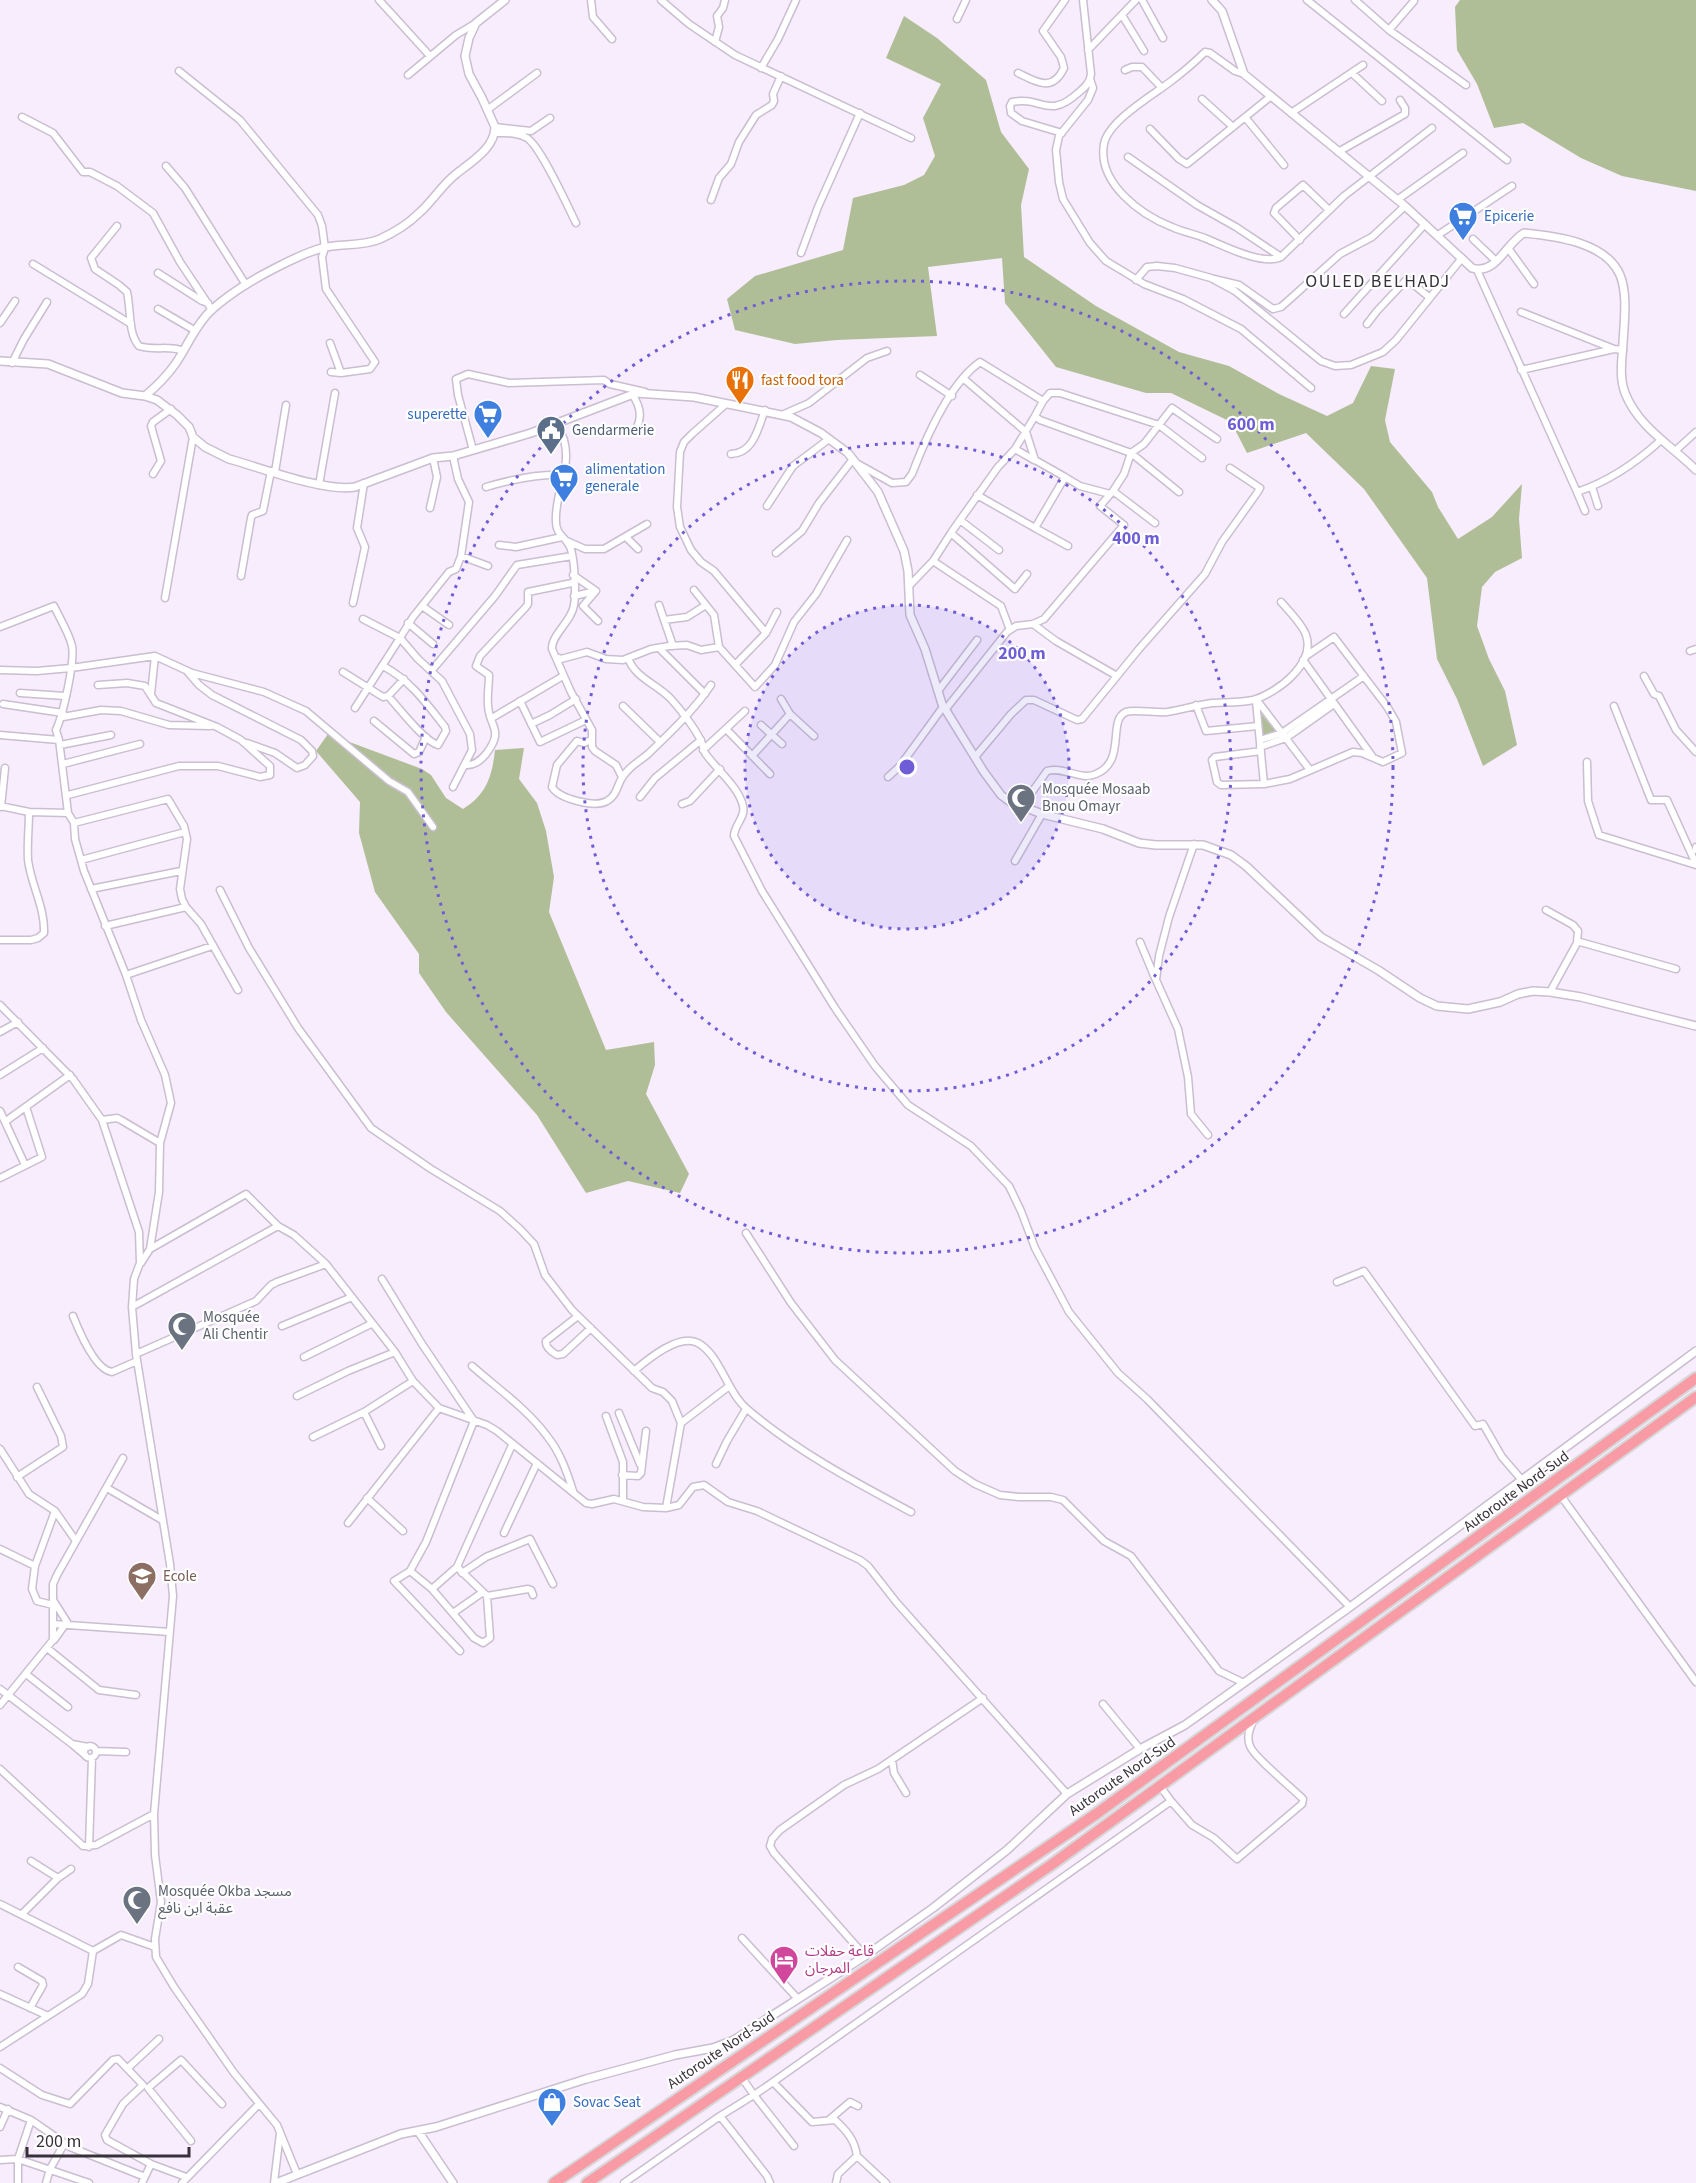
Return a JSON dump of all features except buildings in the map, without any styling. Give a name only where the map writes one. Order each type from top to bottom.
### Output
[{"type":"highway","name":"Autoroute Nord-Sud","points":[[554,2183],[1096,1814],[1696,1378]]},
{"type":"highway","name":"Autoroute Nord-Sud","points":[[587,2183],[1042,1871],[1696,1397]]},
{"type":"street","points":[[379,0],[430,56]]},
{"type":"street","points":[[408,75],[505,0]]},
{"type":"street","points":[[591,0],[593,17],[612,39]]},
{"type":"street","points":[[661,0],[715,42],[761,68],[911,138]]},
{"type":"street","points":[[715,42],[719,27],[717,16],[723,8],[724,0]]},
{"type":"street","points":[[761,68],[778,39],[796,0]]},
{"type":"street","points":[[957,19],[966,0]]},
{"type":"street","points":[[1018,73],[1041,84],[1053,82],[1059,77],[1064,68],[1061,57],[1043,31],[1065,0]]},
{"type":"street","points":[[1083,0],[1090,79],[1093,88],[1088,100],[1057,141],[1059,182],[1065,203],[1097,253],[1106,261],[1137,280],[1212,312],[1241,329],[1311,388]]},
{"type":"street","points":[[1088,50],[1136,0]]},
{"type":"street","points":[[1142,0],[1163,38]]},
{"type":"street","points":[[1212,0],[1222,11],[1245,74]]},
{"type":"street","points":[[1307,0],[1507,160]]},
{"type":"street","points":[[1355,0],[1389,30],[1466,85]]},
{"type":"street","points":[[1389,30],[1413,0]]},
{"type":"street","points":[[1122,15],[1144,51]]},
{"type":"street","points":[[145,396],[159,384],[210,307],[300,257],[325,248],[354,246],[379,239],[399,229],[418,214],[442,186],[486,147],[495,130],[465,63],[466,49],[476,23]]},
{"type":"street","points":[[1432,128],[1368,175],[1281,257],[1275,260],[1234,251],[1203,237],[1172,227],[1147,214],[1110,178],[1105,162],[1104,141],[1119,121],[1205,52],[1210,53],[1235,71],[1245,74],[1270,96],[1291,112],[1338,152],[1368,175],[1405,206],[1472,268],[1477,270],[1486,268],[1496,261],[1517,236],[1524,233],[1580,242],[1595,249],[1610,261],[1619,273],[1622,283],[1621,368],[1624,391],[1641,420],[1696,470]]},
{"type":"street","points":[[1291,112],[1353,74],[1363,65]]},
{"type":"street","points":[[1125,70],[1142,67],[1162,88]]},
{"type":"street","points":[[179,71],[240,120],[255,135],[276,165],[318,215],[325,248],[322,257],[326,289],[375,362],[370,369],[331,372]]},
{"type":"street","points":[[487,110],[537,73]]},
{"type":"street","points":[[1353,74],[1382,100]]},
{"type":"street","points":[[711,200],[719,178],[730,164],[739,142],[756,115],[772,105],[774,101],[772,94],[781,76]]},
{"type":"street","points":[[1062,133],[1022,121],[1011,113],[1011,103],[1023,101],[1048,107],[1061,106],[1087,85],[1090,79]]},
{"type":"street","points":[[1150,129],[1179,159],[1187,164],[1270,96]]},
{"type":"street","points":[[1202,99],[1233,127]]},
{"type":"street","points":[[1338,152],[1405,114],[1405,108],[1400,100]]},
{"type":"street","points":[[801,253],[830,179],[860,113]]},
{"type":"street","points":[[22,117],[54,133],[82,172],[90,172],[117,186],[153,213],[180,262],[210,307]]},
{"type":"street","points":[[1245,117],[1284,165]]},
{"type":"street","points":[[495,130],[531,131],[550,118]]},
{"type":"street","points":[[495,130],[518,135],[535,145],[576,223]]},
{"type":"street","points":[[1397,200],[1463,153]]},
{"type":"street","points":[[1128,157],[1197,205],[1236,227],[1281,257]]},
{"type":"street","points":[[166,165],[185,188],[246,285]]},
{"type":"street","points":[[1299,240],[1274,213],[1276,208],[1303,185],[1329,210]]},
{"type":"street","points":[[1438,235],[1512,186]]},
{"type":"street","points":[[1137,280],[1147,267],[1175,268],[1226,280],[1239,285],[1273,309],[1281,307],[1314,279],[1333,259],[1372,237],[1405,206]]},
{"type":"street","points":[[1344,314],[1425,224]]},
{"type":"street","points":[[117,226],[91,258],[95,269],[127,292],[132,334],[139,346],[153,349],[177,348],[183,351]]},
{"type":"street","points":[[1473,239],[1496,261]]},
{"type":"street","points":[[1508,248],[1534,284]]},
{"type":"street","points":[[1211,278],[1235,291],[1313,356],[1335,366],[1351,365],[1383,352],[1396,340],[1462,258]]},
{"type":"street","points":[[33,264],[131,324]]},
{"type":"street","points":[[1477,270],[1585,511]]},
{"type":"street","points":[[158,273],[210,307]]},
{"type":"street","points":[[1367,324],[1407,279],[1430,297]]},
{"type":"street","points":[[0,322],[15,301]]},
{"type":"street","points":[[12,363],[47,302]]},
{"type":"street","points":[[158,309],[194,330]]},
{"type":"street","points":[[1521,312],[1614,349],[1623,350]]},
{"type":"street","points":[[330,343],[341,373]]},
{"type":"street","points":[[1521,370],[1614,349]]},
{"type":"street","points":[[784,414],[809,403],[867,358],[887,351]]},
{"type":"street","points":[[0,361],[48,364],[122,393],[157,400],[189,427],[193,437],[165,598]]},
{"type":"street","points":[[473,450],[458,396],[456,379],[469,374],[510,383],[604,380],[610,384],[645,392],[694,397],[784,414],[829,439],[855,461],[892,483],[906,482],[912,474],[929,433],[951,396],[977,363],[982,362],[1044,401]]},
{"type":"street","points":[[920,375],[951,396]]},
{"type":"street","points":[[964,379],[1026,432],[1035,460]]},
{"type":"street","points":[[193,437],[217,454],[319,485],[342,489],[433,458],[453,456],[546,427],[632,394],[645,392]]},
{"type":"street","points":[[319,485],[335,393]]},
{"type":"street","points":[[909,586],[933,561],[998,467],[1016,450],[1050,393],[1060,393],[1159,425],[1202,458]]},
{"type":"street","points":[[632,394],[639,407],[640,419],[637,427]]},
{"type":"street","points":[[726,404],[692,434],[682,447],[678,468],[677,507],[680,527],[691,550],[714,571],[766,633]]},
{"type":"street","points":[[241,576],[251,518],[252,515],[263,511],[286,405]]},
{"type":"street","points":[[888,777],[900,766],[1000,639],[1016,626],[1033,624],[1044,619],[1124,525],[1100,506],[1124,474],[1131,453],[1144,444],[1172,408],[1217,439]]},
{"type":"street","points":[[153,474],[160,461],[151,426],[153,422],[171,410]]},
{"type":"street","points":[[731,454],[740,453],[749,447],[765,410]]},
{"type":"street","points":[[1035,416],[1040,420],[1131,453],[1179,492]]},
{"type":"street","points":[[546,427],[564,437],[566,463],[556,503],[556,528],[570,546],[574,578],[574,600],[570,617],[552,644],[564,676],[592,730],[591,740],[595,751],[616,765],[622,777]]},
{"type":"street","points":[[1675,451],[1696,432]]},
{"type":"street","points":[[767,506],[793,465],[829,439]]},
{"type":"street","points":[[1577,492],[1592,487],[1632,464],[1661,440]]},
{"type":"street","points":[[1016,450],[1080,486],[1111,493],[1155,523]]},
{"type":"street","points":[[354,708],[383,666],[408,623],[449,572],[456,569],[461,556],[469,502],[459,482],[453,456]]},
{"type":"street","points":[[430,508],[437,477],[433,458]]},
{"type":"street","points":[[776,553],[802,531],[819,503],[855,461]]},
{"type":"street","points":[[855,461],[878,492],[904,551],[910,615],[925,649],[944,708],[984,772],[1001,795],[1009,801],[1042,814],[1148,845],[1194,844],[1231,855],[1246,866],[1321,937],[1378,970],[1420,998],[1437,1006],[1468,1008],[1500,1002],[1518,994],[1533,991],[1550,992],[1581,997],[1696,1026]]},
{"type":"street","points":[[975,757],[1025,701],[1034,700],[1081,720],[1205,574],[1222,542],[1260,488],[1230,468]]},
{"type":"street","points":[[486,487],[531,477],[564,475]]},
{"type":"street","points":[[1035,528],[1065,477]]},
{"type":"street","points":[[353,603],[365,547],[357,528],[364,483]]},
{"type":"street","points":[[1592,487],[1598,506]]},
{"type":"street","points":[[977,495],[1068,546]]},
{"type":"street","points":[[960,520],[999,550]]},
{"type":"street","points":[[499,545],[516,547],[563,538],[585,549],[604,549],[647,524]]},
{"type":"street","points":[[951,532],[1015,589],[1027,574]]},
{"type":"street","points":[[626,537],[638,549]]},
{"type":"street","points":[[694,590],[714,615],[719,647],[753,687],[772,669],[794,622],[816,594],[847,540]]},
{"type":"street","points":[[461,556],[488,566]]},
{"type":"street","points":[[432,670],[495,596],[516,566],[572,556]]},
{"type":"street","points":[[933,561],[1001,606],[1010,630]]},
{"type":"street","points":[[574,578],[596,591]]},
{"type":"street","points":[[465,765],[473,765],[483,758],[494,743],[496,730],[488,705],[489,675],[476,666],[480,656],[524,610],[528,604],[528,592],[573,583],[574,578]]},
{"type":"street","points":[[574,600],[596,591]]},
{"type":"street","points":[[583,606],[596,591]]},
{"type":"street","points":[[574,600],[598,621]]},
{"type":"street","points":[[1022,806],[1047,771],[1059,769],[1087,776],[1097,774],[1108,765],[1115,749],[1118,721],[1123,714],[1132,711],[1168,712],[1196,705],[1256,699],[1283,684],[1302,666],[1306,634],[1281,602]]},
{"type":"street","points":[[659,605],[673,646]]},
{"type":"street","points":[[664,620],[687,617],[706,605]]},
{"type":"street","points":[[0,627],[54,606],[72,646],[71,668],[63,715],[56,730],[68,795],[68,813],[74,823],[75,838],[91,889],[165,1075],[171,1103],[160,1143],[159,1192],[150,1249]]},
{"type":"street","points":[[422,606],[449,626]]},
{"type":"street","points":[[735,665],[766,633],[777,612]]},
{"type":"street","points":[[363,619],[400,638],[442,681],[453,698],[470,734],[472,750],[453,787]]},
{"type":"street","points":[[408,623],[433,644]]},
{"type":"street","points":[[1033,624],[1056,641],[1117,676]]},
{"type":"street","points":[[1304,658],[1334,637],[1377,691],[1396,722],[1402,753],[1383,762],[1353,752],[1290,779],[1264,784],[1221,785],[1216,782],[1212,760],[1215,757],[1260,746],[1284,736],[1364,676]]},
{"type":"street","points":[[938,691],[976,640]]},
{"type":"street","points":[[556,657],[561,659],[587,652],[614,660],[628,658],[651,649],[673,646],[687,645],[701,650],[719,647]]},
{"type":"street","points":[[659,648],[705,693]]},
{"type":"street","points":[[151,696],[155,656]]},
{"type":"street","points":[[0,670],[71,668],[155,656],[187,671],[264,692],[306,711],[389,781],[408,792],[433,827]]},
{"type":"street","points":[[628,658],[638,674],[669,697],[685,716],[700,740],[703,750],[713,764],[720,769],[743,806],[743,814],[734,829],[734,834],[752,872],[835,1008],[889,1084],[908,1105],[971,1146],[1009,1186],[1022,1211],[1035,1248],[1070,1312],[1087,1336],[1118,1372],[1350,1607]]},
{"type":"street","points":[[1304,658],[1372,757]]},
{"type":"street","points":[[383,666],[404,679],[445,727],[446,731],[438,745],[426,737],[388,696]]},
{"type":"street","points":[[98,685],[127,682],[146,686],[156,704],[217,727],[241,740],[274,753],[297,768],[305,765],[313,756],[312,751],[300,740],[212,695],[187,671]]},
{"type":"street","points":[[343,672],[383,697],[388,696],[404,679]]},
{"type":"street","points":[[492,718],[564,676]]},
{"type":"street","points":[[1644,676],[1654,694],[1659,696],[1677,730],[1696,752]]},
{"type":"street","points":[[591,740],[584,743],[579,741],[572,745],[557,765],[552,786],[557,794],[568,799],[603,803],[610,799],[618,789],[622,777],[660,742],[711,685]]},
{"type":"street","points":[[20,693],[65,696]]},
{"type":"street","points":[[531,724],[576,699]]},
{"type":"street","points":[[781,699],[790,714],[814,736]]},
{"type":"street","points":[[1256,699],[1264,784]]},
{"type":"street","points":[[1256,699],[1310,770]]},
{"type":"street","points":[[520,701],[540,742],[586,720]]},
{"type":"street","points":[[3,704],[63,715],[101,710],[121,711],[169,724],[217,727]]},
{"type":"street","points":[[1196,705],[1206,731],[1258,726]]},
{"type":"street","points":[[623,706],[660,742]]},
{"type":"street","points":[[1614,706],[1651,800],[1667,800],[1696,865]]},
{"type":"street","points":[[703,750],[745,711]]},
{"type":"street","points":[[752,756],[790,714]]},
{"type":"street","points":[[374,721],[414,754],[419,752],[426,737]]},
{"type":"street","points":[[761,725],[782,744]]},
{"type":"street","points":[[726,729],[770,774]]},
{"type":"street","points":[[0,735],[59,743],[111,735]]},
{"type":"street","points":[[68,795],[179,766],[218,766],[260,777],[270,775],[270,766],[241,740]]},
{"type":"street","points":[[640,797],[655,778],[700,740]]},
{"type":"street","points":[[63,764],[140,744]]},
{"type":"street","points":[[1587,762],[1588,801],[1599,835],[1696,865]]},
{"type":"street","points":[[6,768],[0,806],[29,812],[68,813]]},
{"type":"street","points":[[682,804],[690,801],[720,769]]},
{"type":"street","points":[[74,823],[168,799],[186,832],[180,889],[186,907],[201,924],[238,990]]},
{"type":"street","points":[[0,940],[31,940],[39,938],[44,933],[41,904],[28,862],[29,812]]},
{"type":"street","points":[[1016,861],[1042,814]]},
{"type":"street","points":[[81,860],[186,832]]},
{"type":"street","points":[[1156,980],[1159,956],[1169,917],[1194,844]]},
{"type":"street","points":[[91,889],[181,871]]},
{"type":"street","points":[[220,890],[249,948],[298,1028],[371,1128],[431,1169],[500,1211],[520,1229],[534,1244],[545,1275],[578,1316],[652,1388],[663,1392],[672,1401],[681,1422],[666,1508]]},
{"type":"street","points":[[105,926],[186,907]]},
{"type":"street","points":[[1546,910],[1573,925],[1578,931],[1578,943],[1550,992]]},
{"type":"street","points":[[1140,942],[1178,1029],[1188,1077],[1191,1114],[1208,1136]]},
{"type":"street","points":[[1578,943],[1676,969]]},
{"type":"street","points":[[126,975],[212,946]]},
{"type":"street","points":[[0,1005],[69,1076],[102,1120],[139,1232],[140,1263]]},
{"type":"street","points":[[0,1032],[18,1022]]},
{"type":"street","points":[[0,1075],[43,1048]]},
{"type":"street","points":[[6,1121],[69,1076]]},
{"type":"street","points":[[0,1178],[42,1157],[26,1107]]},
{"type":"street","points":[[0,1111],[25,1165]]},
{"type":"street","points":[[102,1120],[117,1118],[160,1143]]},
{"type":"street","points":[[297,2174],[275,2123],[234,2073],[174,1987],[159,1964],[155,1947],[161,1902],[155,1856],[154,1814],[173,1596],[137,1357],[132,1307],[134,1279],[140,1263],[150,1249],[246,1194],[278,1226],[294,1235],[326,1264],[395,1352],[413,1381],[439,1408],[497,1431],[586,1503],[592,1504],[614,1499],[643,1507],[666,1508],[679,1505],[693,1487],[704,1485],[728,1502],[757,1511],[860,1560],[1067,1794]]},
{"type":"street","points":[[132,1307],[278,1226]]},
{"type":"street","points":[[746,1233],[791,1303],[835,1360],[946,1463],[975,1484],[1000,1495],[1051,1497],[1063,1500],[1104,1541],[1131,1556],[1219,1671],[1244,1683]]},
{"type":"street","points":[[73,1316],[94,1357],[102,1368],[112,1372],[137,1357],[256,1301],[276,1282],[326,1264]]},
{"type":"street","points":[[1337,1282],[1364,1271],[1475,1426],[1483,1424],[1502,1456],[1521,1479]]},
{"type":"street","points":[[382,1279],[474,1421]]},
{"type":"street","points":[[282,1326],[352,1297]]},
{"type":"street","points":[[578,1316],[546,1341],[547,1346],[553,1352],[557,1355],[563,1354],[591,1328]]},
{"type":"street","points":[[304,1357],[371,1324]]},
{"type":"street","points":[[634,1371],[649,1358],[676,1343],[684,1340],[698,1342],[715,1361],[728,1386],[746,1409],[833,1469],[911,1512]]},
{"type":"street","points":[[280,2132],[275,2183],[396,2136],[436,2127],[617,2070],[734,2040],[865,1956],[933,1908],[1007,1850],[1067,1794],[1140,1749],[1185,1725],[1350,1607],[1696,1351]]},
{"type":"street","points":[[297,1396],[348,1371],[395,1352]]},
{"type":"street","points":[[472,1366],[547,1436],[561,1458],[573,1492]]},
{"type":"street","points":[[313,1437],[364,1412],[413,1381]]},
{"type":"street","points":[[681,1422],[728,1386]]},
{"type":"street","points":[[17,1477],[63,1447],[61,1436],[37,1387]]},
{"type":"street","points":[[348,1523],[439,1408]]},
{"type":"street","points":[[716,1464],[746,1409]]},
{"type":"street","points":[[364,1412],[381,1446]]},
{"type":"street","points":[[619,1413],[639,1457],[641,1467]]},
{"type":"street","points":[[606,1416],[623,1462],[623,1501]]},
{"type":"street","points":[[460,1651],[394,1581],[410,1571],[426,1542],[474,1421]]},
{"type":"street","points":[[622,1475],[638,1476],[646,1431]]},
{"type":"street","points":[[459,1570],[512,1445]]},
{"type":"street","points":[[0,1449],[3,1462],[29,1494],[55,1511],[76,1541]]},
{"type":"street","points":[[54,1640],[53,1584],[123,1458]]},
{"type":"street","points":[[504,1533],[537,1463]]},
{"type":"street","points":[[107,1488],[162,1520]]},
{"type":"street","points":[[1561,1496],[1696,1682]]},
{"type":"street","points":[[367,1498],[403,1531]]},
{"type":"street","points":[[0,1705],[67,1625],[66,1618],[53,1602],[37,1601],[32,1589],[35,1566],[55,1511]]},
{"type":"street","points":[[432,1589],[459,1570],[530,1539],[554,1584]]},
{"type":"street","points":[[0,1549],[35,1566]]},
{"type":"street","points":[[410,1571],[432,1589],[479,1642],[488,1641],[490,1638],[485,1594],[459,1570]]},
{"type":"street","points":[[453,1613],[485,1594],[528,1589],[533,1595]]},
{"type":"street","points":[[53,1624],[170,1632]]},
{"type":"street","points":[[47,1648],[99,1690],[136,1695]]},
{"type":"street","points":[[26,1674],[68,1707]]},
{"type":"street","points":[[0,1689],[89,1757],[95,1756],[96,1751]]},
{"type":"street","points":[[865,1956],[774,1853],[770,1846],[772,1839],[780,1830],[844,1785],[863,1778],[892,1760],[983,1698]]},
{"type":"street","points":[[1103,1704],[1140,1749]]},
{"type":"street","points":[[1160,1786],[1192,1825],[1214,1838],[1237,1859],[1302,1804],[1303,1798],[1257,1758],[1249,1746],[1248,1733],[1254,1719]]},
{"type":"street","points":[[72,1744],[93,1747],[96,1751],[126,1752]]},
{"type":"street","points":[[88,1747],[85,1751],[89,1757],[88,1847]]},
{"type":"street","points":[[892,1760],[894,1773],[906,1793]]},
{"type":"street","points":[[0,1769],[76,1841],[88,1847],[154,1814]]},
{"type":"street","points":[[624,2183],[773,2082],[1171,1801]]},
{"type":"street","points":[[31,1861],[58,1878]]},
{"type":"street","points":[[22,1914],[58,1878],[71,1869]]},
{"type":"street","points":[[0,1904],[93,1951]]},
{"type":"street","points":[[93,1951],[121,1935],[155,1947]]},
{"type":"street","points":[[742,1938],[798,2000]]},
{"type":"street","points":[[0,2047],[46,2015],[82,1994],[88,1984],[93,1951]]},
{"type":"street","points":[[18,1968],[43,1984],[30,2008]]},
{"type":"street","points":[[0,1994],[46,2015]]},
{"type":"street","points":[[128,2068],[159,2039]]},
{"type":"street","points":[[0,2068],[42,2095],[70,2104],[116,2058],[146,2087],[192,2141]]},
{"type":"street","points":[[186,2177],[152,2164],[107,2140],[105,2135],[123,2104],[181,2060],[222,2104]]},
{"type":"street","points":[[742,2078],[794,2146]]},
{"type":"street","points":[[773,2082],[812,2122],[835,2120],[848,2132],[858,2156],[886,2183]]},
{"type":"street","points":[[830,2120],[850,2102],[858,2106]]},
{"type":"street","points":[[182,2183],[259,2104]]},
{"type":"street","points":[[0,2107],[30,2120],[64,2144],[143,2180],[152,2164]]},
{"type":"street","points":[[0,2127],[8,2109]]},
{"type":"street","points":[[720,2116],[770,2183]]},
{"type":"street","points":[[18,2183],[18,2159],[30,2120]]},
{"type":"street","points":[[418,2131],[453,2183]]},
{"type":"street","points":[[46,2183],[50,2169],[64,2144]]},
{"type":"street","points":[[836,2183],[838,2174],[858,2156]]},
{"type":"street","points":[[0,2160],[18,2159],[89,2183]]},
{"type":"green space","points":[[1460,0],[1696,0],[1696,191],[1622,176],[1581,158],[1523,123],[1494,128],[1477,84],[1457,50],[1455,7]]},
{"type":"green space","points":[[904,16],[937,38],[986,80],[1001,132],[1029,169],[1021,205],[1024,257],[1096,306],[1179,352],[1229,366],[1279,394],[1327,416],[1353,403],[1371,366],[1395,369],[1385,420],[1390,442],[1432,492],[1438,507],[1458,539],[1492,517],[1522,484],[1519,519],[1522,558],[1495,572],[1482,587],[1477,626],[1489,659],[1505,691],[1517,745],[1483,766],[1457,699],[1437,659],[1427,578],[1364,489],[1306,433],[1247,453],[1231,422],[1171,393],[1146,393],[1056,367],[1005,303],[1002,258],[928,267],[937,336],[795,344],[735,330],[727,299],[755,276],[843,250],[853,198],[904,185],[924,175],[935,156],[923,118],[941,84],[886,58]]},
{"type":"green space","points":[[1260,712],[1276,732],[1263,736]]},
{"type":"green space","points":[[328,734],[422,769],[431,775],[446,798],[463,809],[478,797],[487,784],[495,750],[524,748],[519,779],[537,803],[546,831],[554,877],[549,912],[606,1050],[654,1042],[655,1065],[646,1094],[689,1174],[680,1193],[628,1181],[586,1193],[537,1115],[446,1012],[419,973],[419,954],[375,892],[359,833],[360,802],[316,751]]},
{"type":"place","name":"Epicerie","points":[[1463,242]]},
{"type":"place","name":"fast food tora","points":[[740,406]]},
{"type":"place","name":"superette","points":[[488,440]]},
{"type":"place","name":"Gendarmerie","points":[[551,456]]},
{"type":"place","name":"alimentation generale","points":[[564,504]]},
{"type":"place","name":"Mosquée Mosaab Bnou Omayr","points":[[1021,824]]},
{"type":"place","name":"Mosquée Ali Chentir","points":[[182,1352]]},
{"type":"place","name":"Ecole","points":[[142,1602]]},
{"type":"place","name":"Mosquée Okba مسجد عقبة ابن نافع","points":[[137,1926]]},
{"type":"place","name":"قاعة حفلات المرجان","points":[[784,1986]]},
{"type":"place","name":"Sovac Seat","points":[[552,2128]]},
{"type":"district","name":"OULED BELHADJ","points":[[1378,281]]}]
